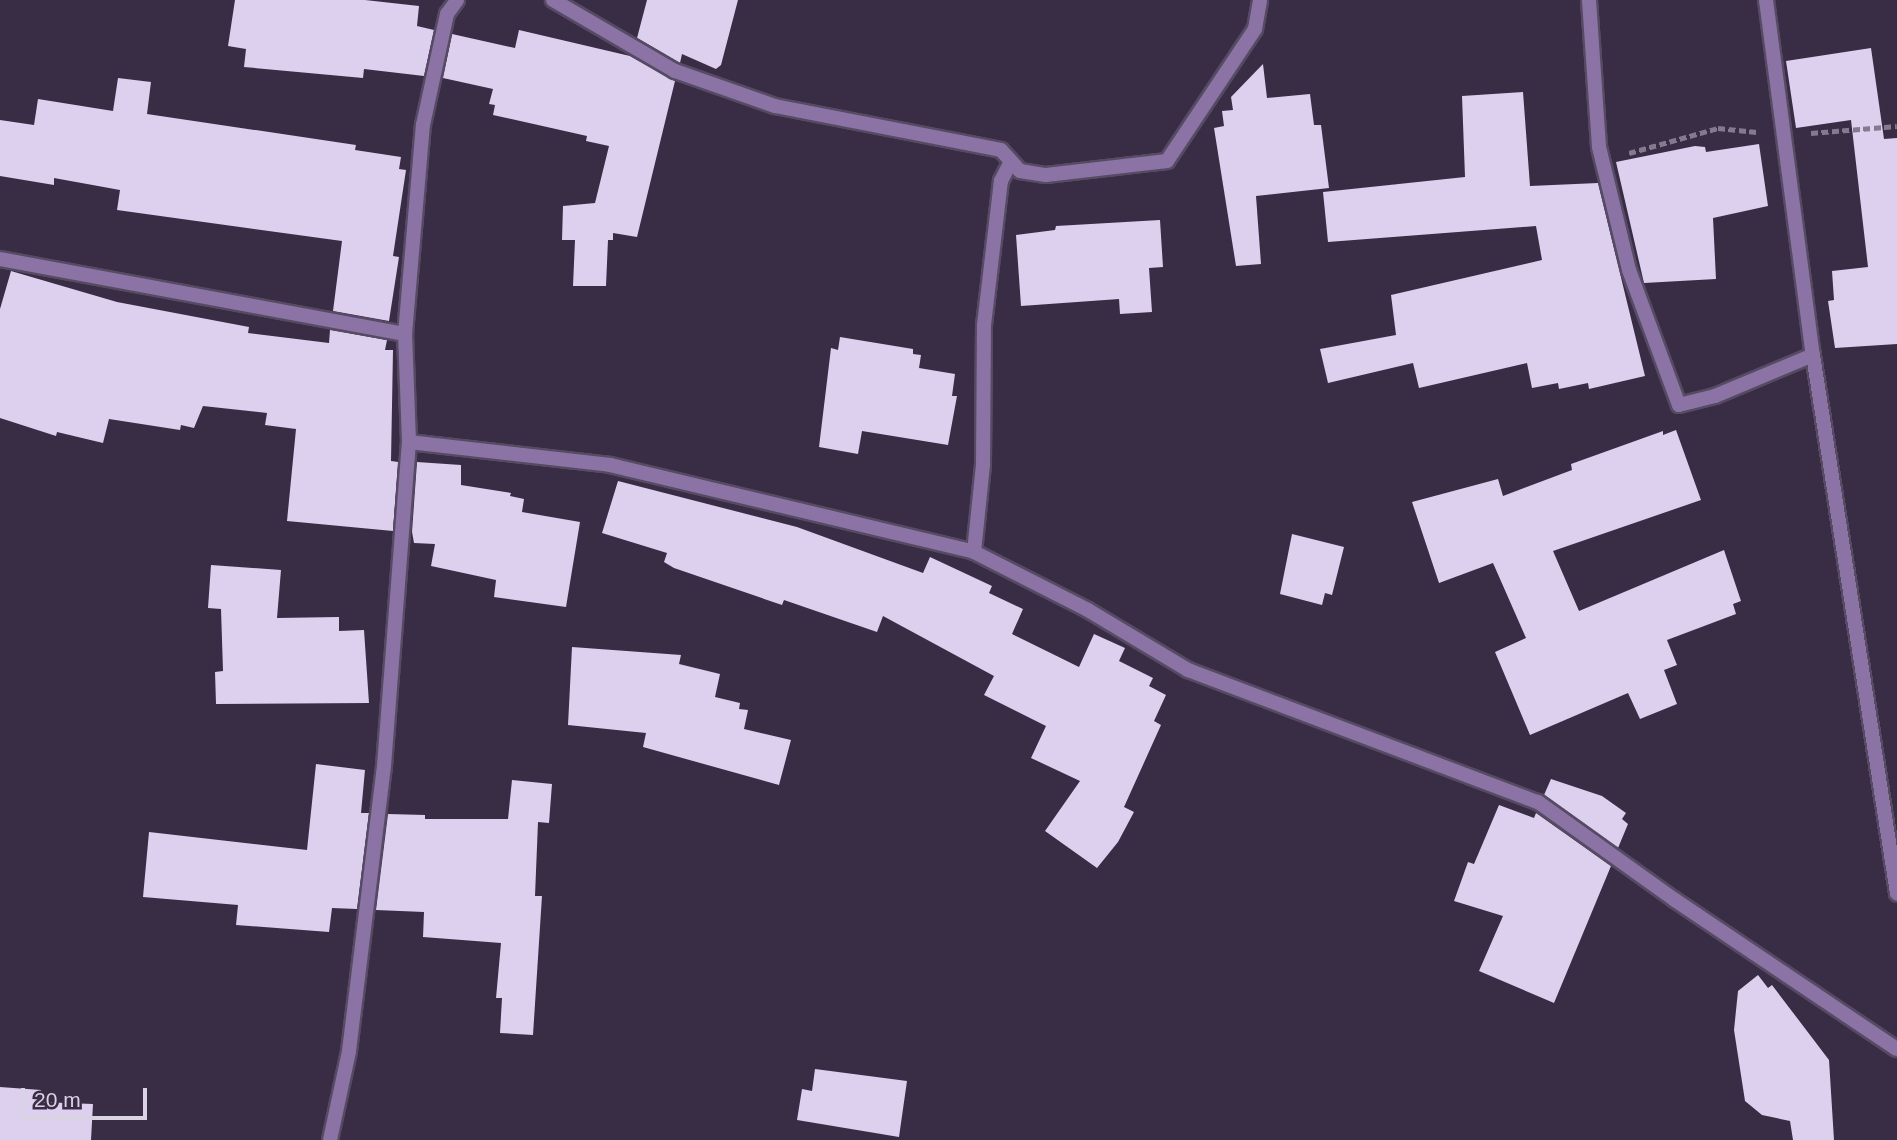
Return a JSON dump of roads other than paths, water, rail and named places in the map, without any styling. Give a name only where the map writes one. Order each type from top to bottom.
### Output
[{"type":"street","points":[[553,0],[675,71],[775,106],[1001,150],[1020,172],[1046,175],[1167,162],[1255,29],[1260,0]]},
{"type":"street","points":[[1589,0],[1603,160],[1629,270],[1679,405],[1715,396],[1813,355]]},
{"type":"street","points":[[1766,0],[1813,355],[1893,835],[1897,893]]},
{"type":"street","points":[[330,1140],[349,1052],[384,766],[408,442],[405,334],[423,125],[447,14],[455,1]]},
{"type":"street","points":[[974,552],[982,465],[984,325],[1002,181],[1011,161]]},
{"type":"street","points":[[0,258],[405,334]]},
{"type":"street","points":[[408,442],[610,465],[974,552],[1088,610],[1188,670],[1538,802],[1675,900],[1897,1049]]}]
